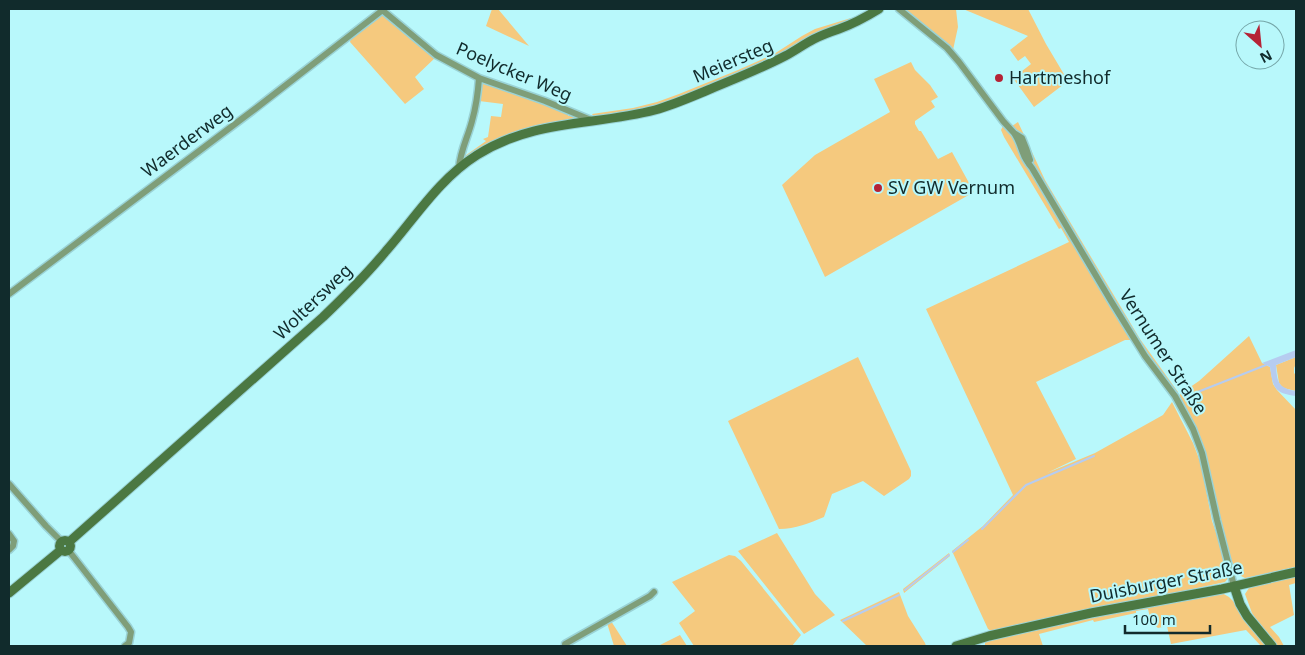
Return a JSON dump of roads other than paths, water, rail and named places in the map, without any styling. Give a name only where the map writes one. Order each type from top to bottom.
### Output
[{"type":"street","name":"Poelycker Weg","points":[[382,9],[436,55],[479,78],[545,101],[593,121]]},
{"type":"street","name":"Waerderweg","points":[[9,294],[255,109],[382,9]]},
{"type":"street","name":"Meiersteg","points":[[593,121],[626,116],[679,102],[758,69],[787,55],[814,38],[853,23],[879,9]]},
{"type":"street","name":"Vernumer Straße","points":[[899,9],[947,48],[960,62],[1003,122],[1022,138],[1032,168],[1111,302],[1139,347],[1175,396],[1193,429],[1202,453],[1217,520],[1240,604],[1247,616],[1272,646]]},
{"type":"street","points":[[459,168],[460,158],[477,102],[479,78]]},
{"type":"street","name":"Woltersweg","points":[[9,593],[65,546],[345,296],[386,252],[437,190],[459,168],[477,155],[503,141],[522,134],[545,128],[593,121]]},
{"type":"street","points":[[9,484],[65,546],[128,627],[131,632],[130,643],[125,646]]},
{"type":"street","points":[[9,534],[14,541],[13,546],[9,550]]},
{"type":"street","name":"Duisburger Straße","points":[[956,646],[989,636],[1091,613],[1234,586],[1296,572]]},
{"type":"street","points":[[565,646],[565,644],[654,592]]},
{"type":"water","points":[[1296,350],[1296,357],[1276,365],[1278,380],[1285,388],[1296,391],[1296,396],[1279,391],[1272,380],[1270,367],[1262,363]]},
{"type":"waterway","points":[[1185,397],[1266,365]]},
{"type":"waterway","points":[[982,529],[1026,485],[1094,456]]},
{"type":"waterway","points":[[953,552],[968,540]]},
{"type":"waterway","points":[[905,590],[949,555]]},
{"type":"waterway","points":[[843,621],[899,595]]},
{"type":"place","name":"Hartmeshof","points":[[999,78]]},
{"type":"place","name":"SV GW Vernum","points":[[878,188]]}]
